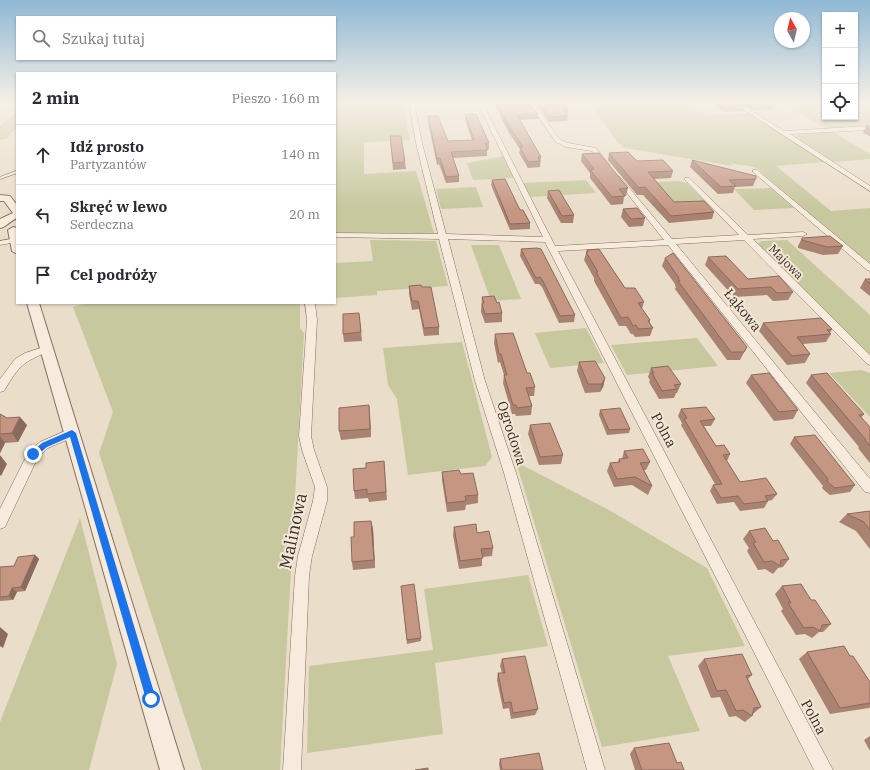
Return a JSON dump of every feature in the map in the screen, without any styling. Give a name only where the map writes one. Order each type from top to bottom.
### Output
[{"type":"street","name":"Ogrodowa","points":[[418,138],[480,381],[510,473],[596,770]]},
{"type":"street","name":"Polna","points":[[498,138],[551,245],[824,770]]},
{"type":"street","name":"Łąkowa","points":[[556,138],[558,141],[566,145],[594,149],[870,488]]},
{"type":"street","points":[[791,138],[870,190]]},
{"type":"street","points":[[755,171],[870,268]]},
{"type":"street","name":"Majowa","points":[[687,179],[870,361]]},
{"type":"street","points":[[0,198],[7,198],[16,211]]},
{"type":"street","points":[[0,198],[13,216],[0,225],[3,229],[15,235]]},
{"type":"street","points":[[336,235],[444,236],[551,245],[671,243],[803,234]]},
{"type":"street","points":[[0,244],[15,235]]},
{"type":"street","points":[[33,304],[172,770]]},
{"type":"street","name":"Malinowa","points":[[292,770],[302,576],[305,556],[320,501],[321,487],[309,456],[305,436],[312,320],[310,304]]},
{"type":"street","points":[[0,388],[16,363],[25,356],[47,349]]},
{"type":"street","points":[[0,523],[33,454],[44,445],[72,433]]},
{"type":"lane","points":[[0,178],[16,172]]},
{"type":"green space","points":[[336,138],[410,138],[410,140],[364,142],[364,174],[416,171],[434,233],[336,233]]},
{"type":"green space","points":[[614,138],[788,138],[825,162],[776,166],[831,211],[870,208],[870,264],[755,167],[730,163],[733,166],[625,148],[618,143]]},
{"type":"green space","points":[[796,138],[843,138],[870,154],[870,159],[834,162]]},
{"type":"green space","points":[[504,156],[515,178],[473,180],[467,163]]},
{"type":"green space","points":[[586,180],[596,193],[531,197],[523,183]]},
{"type":"green space","points":[[678,181],[687,183],[709,205],[678,207],[655,182]]},
{"type":"green space","points":[[476,187],[483,207],[441,209],[436,189]]},
{"type":"green space","points":[[771,188],[794,208],[754,210],[734,189]]},
{"type":"green space","points":[[370,240],[436,241],[448,286],[377,291],[377,295],[336,298],[336,263],[373,261]]},
{"type":"green space","points":[[787,240],[870,315],[870,356],[757,245],[761,241]]},
{"type":"green space","points":[[471,245],[499,245],[521,299],[491,301]]},
{"type":"green space","points":[[82,304],[300,304],[300,328],[304,333],[280,770],[202,770],[99,453],[113,412],[73,307]]},
{"type":"green space","points":[[586,328],[604,363],[550,368],[535,333]]},
{"type":"green space","points":[[697,338],[718,366],[627,375],[611,345]]},
{"type":"green space","points":[[462,342],[492,457],[485,466],[408,475],[397,399],[388,385],[383,348]]},
{"type":"green space","points":[[862,370],[870,373],[870,417],[829,373]]},
{"type":"green space","points":[[516,462],[609,510],[707,568],[745,646],[668,656],[700,731],[602,747]]},
{"type":"green space","points":[[80,518],[117,664],[89,770],[0,770],[0,722]]},
{"type":"green space","points":[[528,575],[548,646],[435,663],[443,734],[307,753],[309,666],[433,650],[424,589]]},
{"type":"building","points":[[390,138],[401,138],[405,162],[393,163]]},
{"type":"building","points":[[433,138],[447,138],[448,141],[474,140],[473,138],[487,138],[489,143],[485,143],[488,150],[451,152],[459,176],[446,177],[440,158],[437,159]]},
{"type":"building","points":[[517,138],[530,138],[541,157],[538,157],[540,161],[528,162],[520,147],[523,147]]},
{"type":"building","points":[[628,152],[637,161],[663,160],[673,171],[648,172],[674,202],[704,201],[714,212],[671,216],[645,187],[639,188],[609,153]]},
{"type":"building","points":[[599,153],[628,188],[619,189],[625,196],[612,197],[591,171],[594,169],[582,154]]},
{"type":"building","points":[[692,160],[756,176],[756,179],[729,180],[736,186],[721,187]]},
{"type":"building","points":[[505,179],[520,210],[523,210],[530,223],[510,224],[492,180]]},
{"type":"building","points":[[559,190],[574,215],[562,216],[548,191]]},
{"type":"building","points":[[637,208],[645,218],[631,219],[623,209]]},
{"type":"building","points":[[830,236],[843,246],[827,247],[802,240],[802,238]]},
{"type":"building","points":[[521,249],[541,249],[575,315],[560,316],[543,281],[540,277],[536,278]]},
{"type":"building","points":[[599,249],[625,288],[635,288],[644,302],[638,303],[650,320],[648,321],[653,328],[638,329],[636,325],[633,326],[628,317],[621,318],[596,272],[598,272],[586,252],[588,252],[587,250]]},
{"type":"building","points":[[673,253],[747,347],[744,352],[731,352],[678,281],[680,281],[679,278],[665,258]]},
{"type":"building","points":[[726,256],[748,279],[779,276],[793,292],[777,293],[771,287],[738,289],[708,257]]},
{"type":"building","points":[[865,279],[870,279],[870,284]]},
{"type":"building","points":[[421,285],[422,287],[431,287],[439,327],[424,328],[418,301],[412,301],[409,286]]},
{"type":"building","points":[[494,296],[497,303],[499,302],[502,313],[485,314],[482,304],[484,303],[482,297]]},
{"type":"building","points":[[359,313],[361,332],[343,334],[343,314]]},
{"type":"building","points":[[821,318],[832,329],[827,330],[831,334],[797,337],[810,354],[792,356],[763,323]]},
{"type":"building","points":[[513,333],[527,373],[530,373],[535,387],[526,388],[532,406],[517,408],[516,405],[513,405],[504,375],[507,375],[501,354],[499,354],[495,334]]},
{"type":"building","points":[[595,361],[605,378],[602,384],[588,384],[579,362]]},
{"type":"building","points":[[668,366],[681,384],[674,385],[677,389],[662,391],[652,373],[654,373],[651,368]]},
{"type":"building","points":[[769,373],[798,410],[779,412],[751,375]]},
{"type":"building","points":[[827,373],[864,414],[859,415],[870,427],[870,446],[811,375]]},
{"type":"building","points":[[369,405],[370,429],[339,431],[339,408]]},
{"type":"building","points":[[706,407],[715,419],[700,421],[716,446],[724,445],[730,454],[723,455],[740,482],[766,478],[777,494],[765,496],[768,501],[744,504],[738,496],[721,498],[713,485],[722,484],[684,419],[687,418],[681,409]]},
{"type":"building","points":[[620,408],[630,429],[609,430],[600,410]]},
{"type":"building","points":[[0,414],[7,418],[20,417],[12,433],[0,434]]},
{"type":"building","points":[[550,423],[563,455],[540,457],[530,425]]},
{"type":"building","points":[[815,435],[855,485],[835,488],[827,481],[828,479],[794,437]]},
{"type":"building","points":[[643,449],[650,462],[640,463],[652,486],[635,477],[617,479],[610,463],[620,462],[619,459],[628,458],[624,451]]},
{"type":"building","points":[[384,461],[386,492],[367,494],[367,489],[354,491],[353,469],[366,468],[366,463]]},
{"type":"building","points":[[459,470],[461,474],[473,473],[478,495],[465,496],[466,501],[447,503],[442,472]]},
{"type":"building","points":[[870,511],[870,530],[864,522],[847,514]]},
{"type":"building","points":[[371,521],[374,560],[352,562],[351,537],[354,537],[354,522]]},
{"type":"building","points":[[476,524],[477,533],[489,531],[493,548],[481,549],[483,558],[460,561],[454,527]]},
{"type":"building","points":[[765,528],[773,541],[778,540],[789,559],[781,560],[780,566],[772,561],[764,562],[753,543],[756,542],[749,531]]},
{"type":"building","points":[[35,555],[21,587],[12,588],[9,596],[0,597],[0,567],[14,566],[18,557]]},
{"type":"building","points":[[414,584],[421,638],[407,640],[401,586]]},
{"type":"building","points":[[801,584],[811,600],[815,600],[831,624],[822,625],[820,631],[813,627],[804,628],[788,603],[791,603],[782,586]]},
{"type":"building","points":[[844,646],[850,656],[853,656],[870,682],[870,703],[840,708],[807,652]]},
{"type":"building","points":[[742,654],[752,675],[746,676],[761,707],[754,708],[752,716],[743,710],[736,711],[726,690],[717,691],[704,659]]},
{"type":"building","points":[[525,656],[538,709],[513,713],[511,702],[504,703],[498,673],[505,673],[502,659]]},
{"type":"building","points":[[669,743],[677,763],[681,762],[684,770],[642,770],[634,748]]},
{"type":"building","points":[[539,753],[543,770],[502,770],[500,759]]},
{"type":"building","points":[[428,768],[428,770],[415,770]]},
{"type":"route","points":[[33,454],[44,445],[72,433],[151,699]]}]
